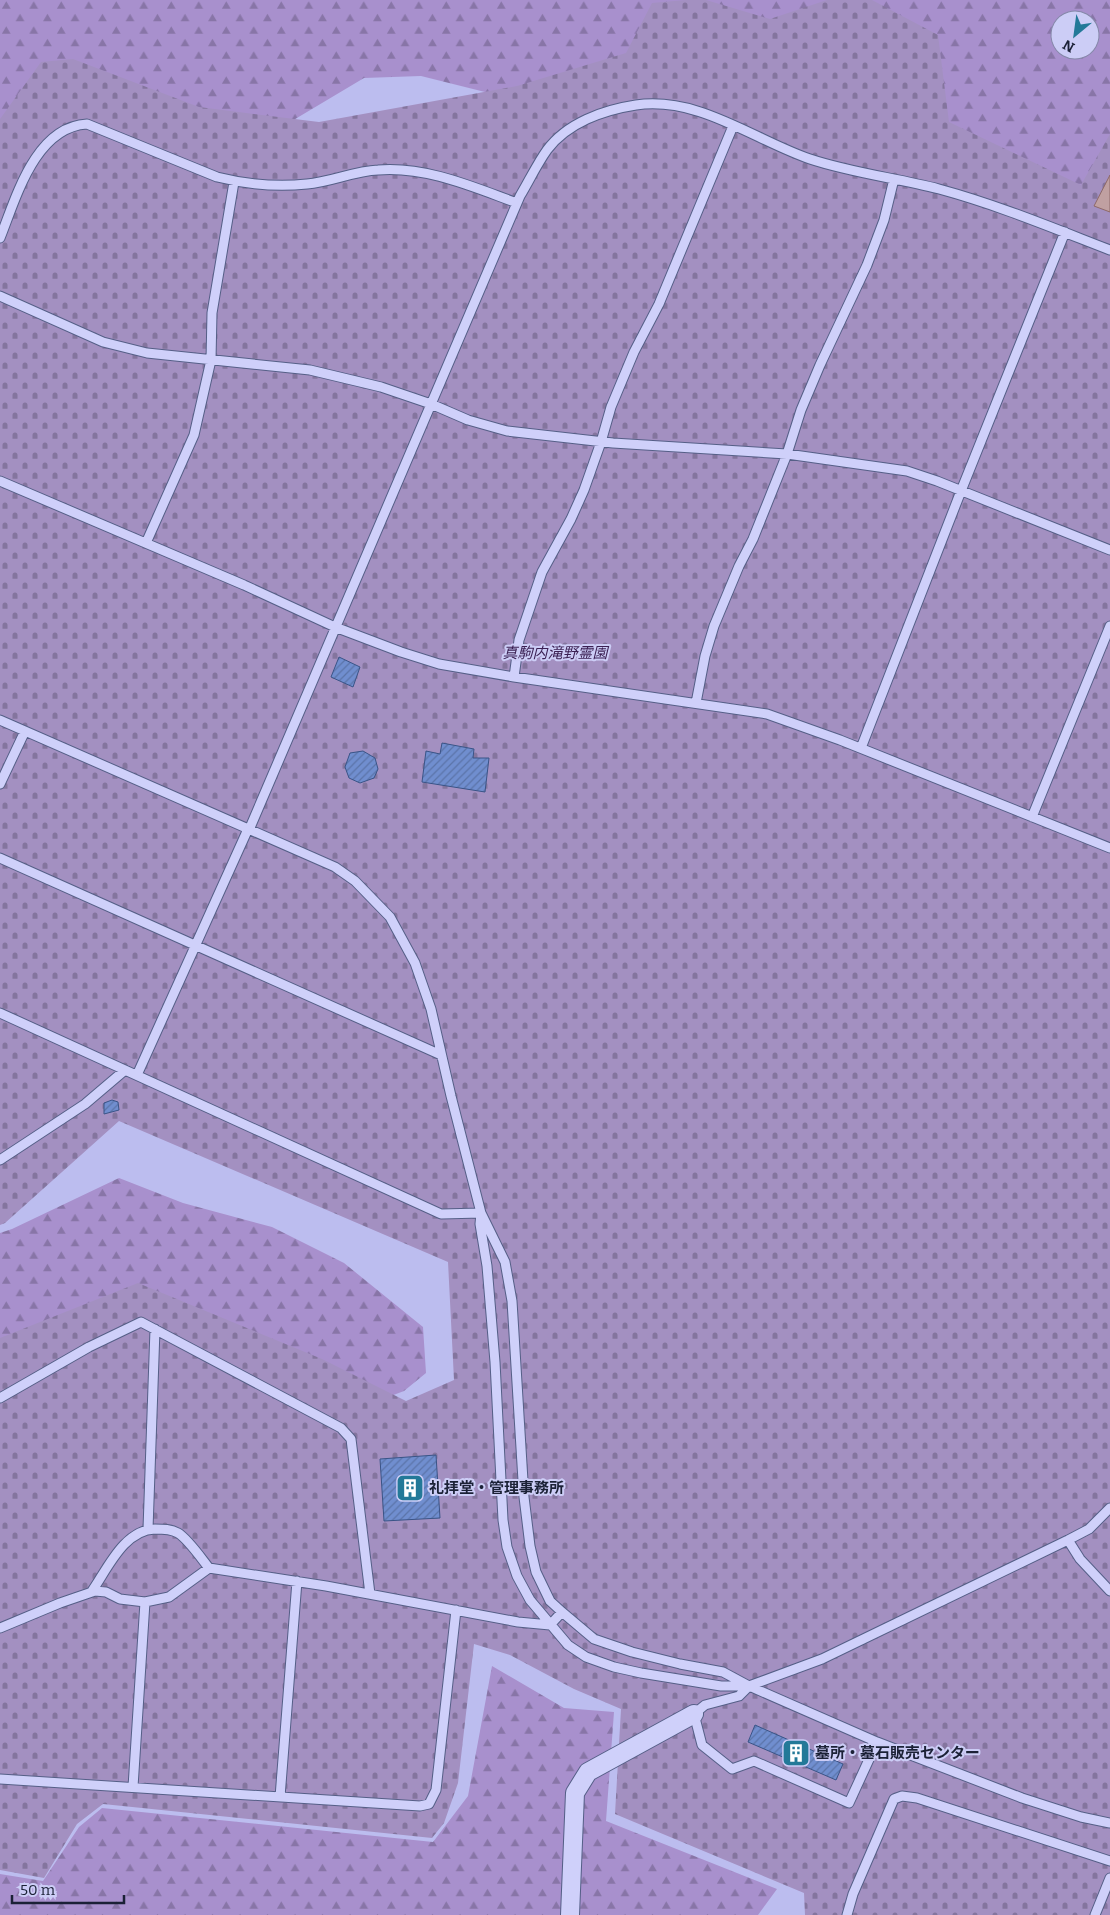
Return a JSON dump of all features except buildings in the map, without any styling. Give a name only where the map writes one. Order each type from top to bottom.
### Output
[{"type":"street","points":[[570,1915],[575,1793],[588,1772],[694,1714]]},
{"type":"lane","points":[[137,1075],[248,829],[517,203],[548,149],[569,129],[611,110],[637,105],[667,104],[706,114],[808,158],[837,167],[938,188],[1000,207],[1110,250]]},
{"type":"lane","points":[[0,238],[30,166],[48,141],[65,130],[87,124],[217,177],[234,182],[307,184],[377,170],[413,170],[455,180],[517,203]]},
{"type":"lane","points":[[514,677],[519,640],[542,572],[571,519],[601,442],[610,407],[634,352],[659,304],[733,126]]},
{"type":"lane","points":[[696,703],[705,656],[714,626],[788,454],[801,410],[820,365],[867,265],[884,220],[894,180]]},
{"type":"lane","points":[[146,543],[194,435],[210,360],[212,313],[234,182]]},
{"type":"lane","points":[[861,748],[1065,232]]},
{"type":"lane","points":[[0,296],[103,342],[147,354],[310,370],[381,387],[431,404],[468,420],[507,431],[601,442],[788,454],[907,471],[1110,550]]},
{"type":"lane","points":[[0,481],[244,584],[335,628],[439,664],[514,677],[767,714],[861,748],[1110,848]]},
{"type":"lane","points":[[1032,817],[1110,626]]},
{"type":"lane","points":[[0,720],[335,867],[356,881],[390,917],[415,963],[432,1009],[441,1055],[481,1213],[505,1262],[512,1301],[524,1497],[530,1546],[536,1572],[550,1601],[594,1639],[632,1652],[723,1672],[749,1686],[877,1742],[1022,1798],[1080,1817],[1110,1823]]},
{"type":"lane","points":[[0,784],[25,731]]},
{"type":"lane","points":[[0,858],[441,1055]]},
{"type":"lane","points":[[0,1014],[441,1214],[481,1213]]},
{"type":"lane","points":[[0,1160],[85,1104],[126,1070]]},
{"type":"lane","points":[[481,1213],[480,1224],[487,1266],[495,1362],[502,1520],[507,1547],[517,1576],[530,1600],[568,1645],[586,1656],[614,1667],[721,1686],[749,1686],[822,1660],[1068,1540],[1089,1529],[1110,1508]]},
{"type":"lane","points":[[0,1398],[88,1348],[141,1322],[341,1428],[351,1439],[370,1594]]},
{"type":"lane","points":[[148,1529],[156,1330]]},
{"type":"lane","points":[[92,1591],[124,1544],[136,1533],[148,1529],[165,1529],[179,1533],[209,1568],[297,1581],[518,1622],[550,1625]]},
{"type":"lane","points":[[1068,1540],[1080,1559],[1110,1591]]},
{"type":"lane","points":[[0,1628],[92,1591],[106,1592],[120,1599],[145,1602],[169,1597],[209,1568]]},
{"type":"lane","points":[[280,1797],[297,1581]]},
{"type":"lane","points":[[133,1787],[145,1602]]},
{"type":"lane","points":[[0,1779],[411,1806],[429,1804],[436,1790],[456,1610]]},
{"type":"lane","points":[[550,1625],[562,1612]]},
{"type":"lane","points":[[749,1686],[739,1696],[705,1705],[694,1714],[702,1746],[732,1769],[754,1761],[849,1803],[877,1742]]},
{"type":"lane","points":[[847,1915],[853,1894],[894,1799],[902,1796],[916,1798],[1110,1861]]},
{"type":"lane","points":[[1095,1915],[1110,1878]]},
{"type":"green space","points":[[0,0],[1110,0],[1110,163],[1092,193],[581,116],[421,76],[364,78],[260,140],[0,178]]},
{"type":"green space","name":"真駒内滝野霊園","points":[[706,0],[770,19],[827,0],[872,0],[938,35],[949,122],[1081,185],[1110,134],[1110,1915],[805,1915],[804,1893],[615,1814],[621,1709],[574,1689],[510,1655],[474,1644],[458,1783],[444,1823],[432,1838],[103,1804],[77,1824],[44,1878],[0,1870],[0,1338],[138,1283],[322,1359],[406,1401],[454,1380],[448,1262],[119,1121],[5,1223],[0,1225],[0,119],[41,62],[73,59],[199,107],[319,122],[517,86],[626,53],[652,3]]},
{"type":"green space","points":[[119,1178],[183,1203],[272,1227],[344,1263],[423,1327],[426,1373],[404,1391],[383,1399],[0,1353],[0,1233]]},
{"type":"green space","points":[[492,1666],[564,1708],[614,1712],[606,1821],[777,1889],[758,1915],[0,1915],[0,1874],[43,1881],[79,1827],[102,1808],[433,1842],[468,1796]]},
{"type":"shaded area","points":[[1110,175],[1110,212],[1094,206]]},
{"type":"place","name":"礼拝堂・管理事務所","points":[[410,1488]]},
{"type":"place","name":"墓所・墓石販売センター","points":[[796,1753]]}]
